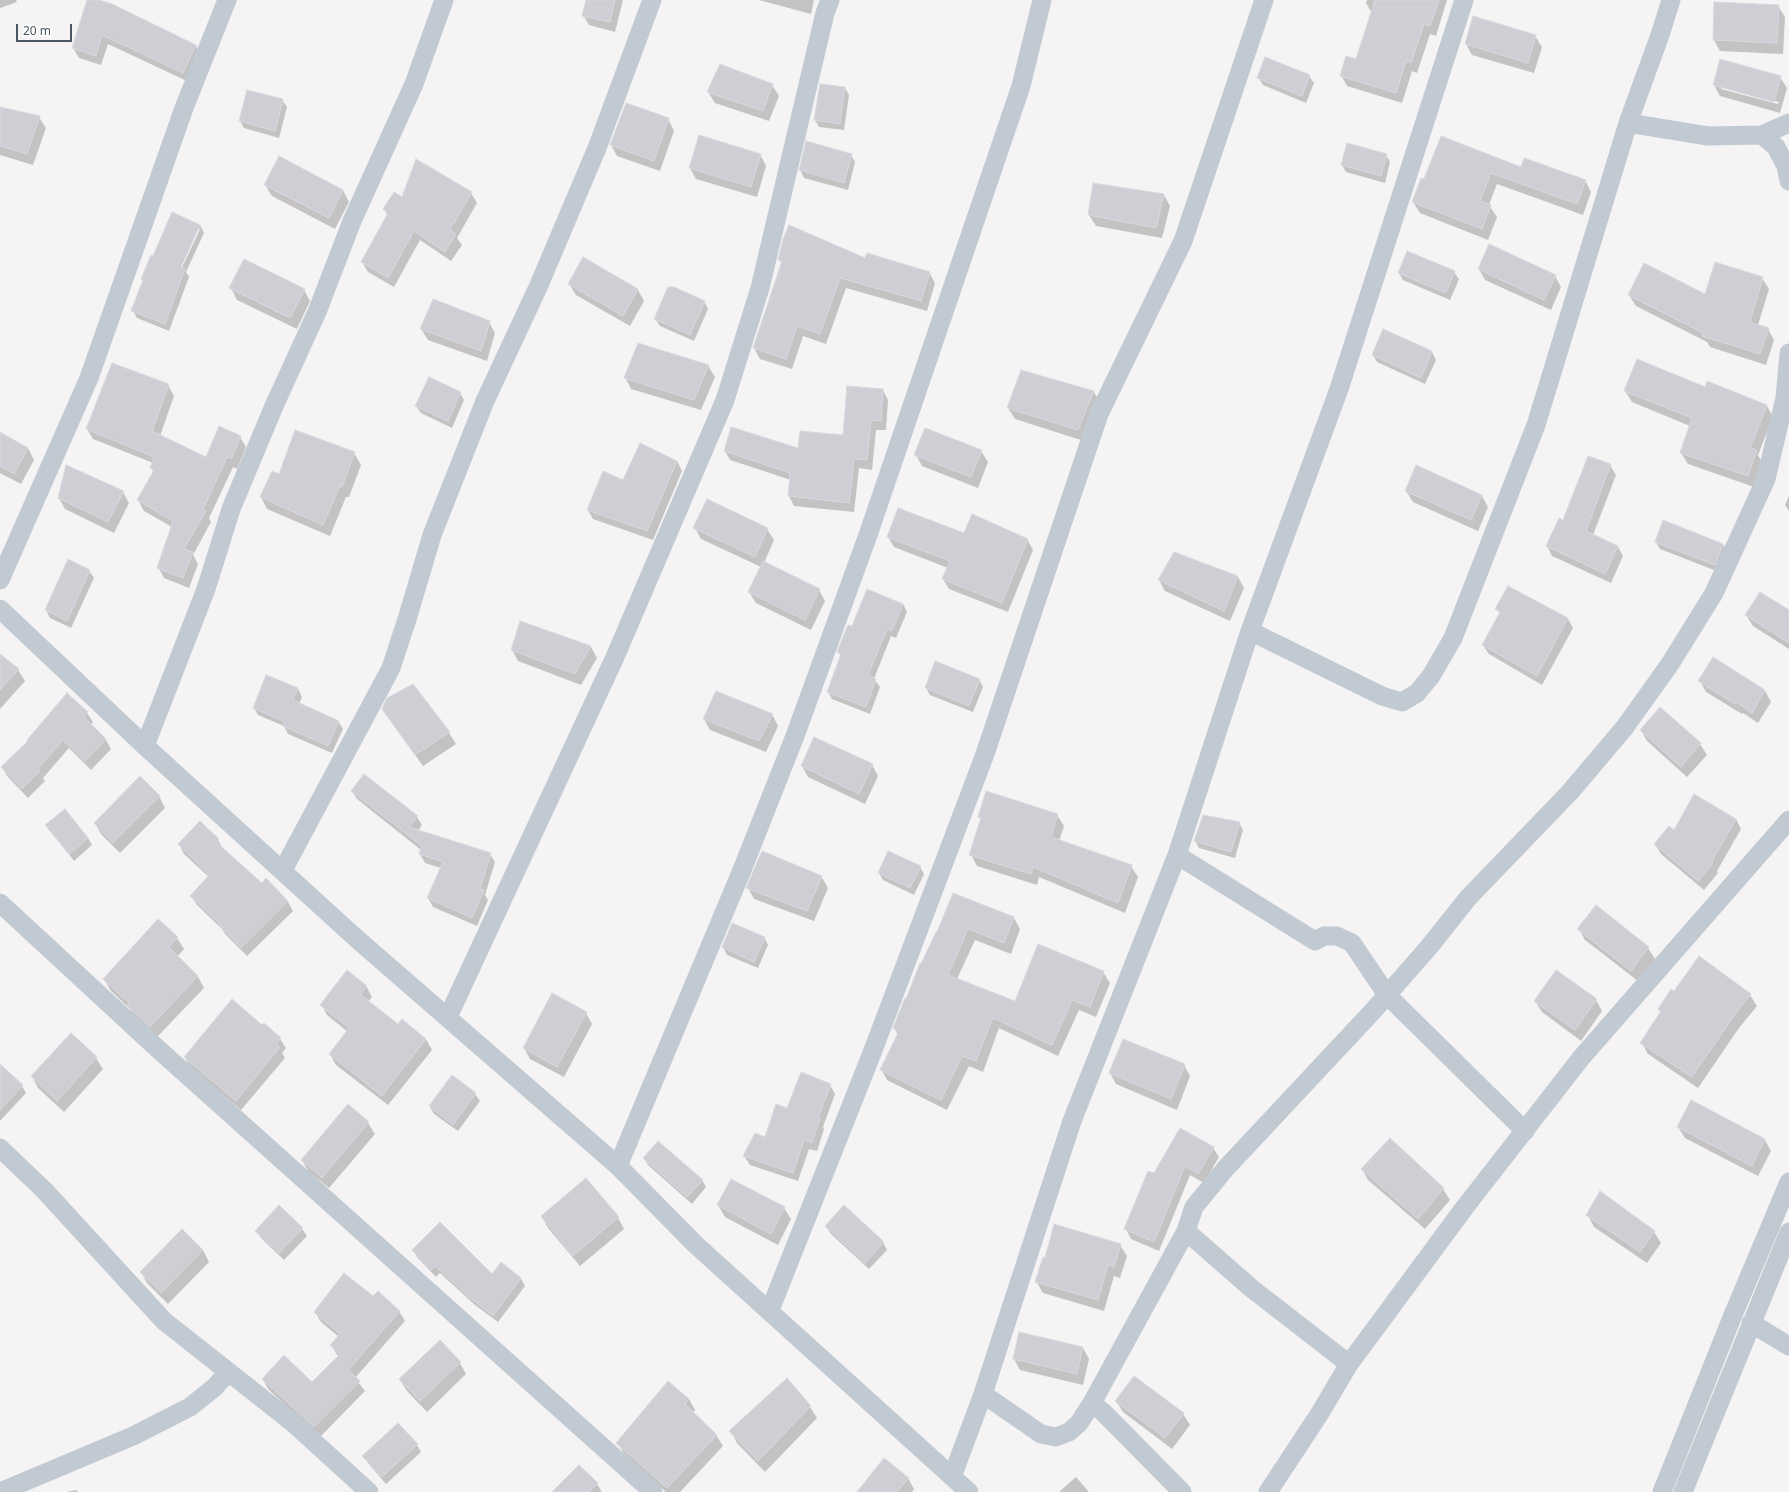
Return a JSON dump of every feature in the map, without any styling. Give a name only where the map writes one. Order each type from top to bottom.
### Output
[{"type":"street","points":[[0,580],[89,378],[184,108],[227,0]]},
{"type":"street","points":[[145,746],[206,589],[231,509],[274,406],[317,312],[352,221],[414,84],[444,0]]},
{"type":"street","points":[[283,870],[391,668],[432,535],[486,401],[539,285],[597,148],[652,0]]},
{"type":"street","points":[[448,1017],[615,657],[724,400],[760,288],[825,13],[830,0]]},
{"type":"street","points":[[618,1166],[742,870],[795,736],[868,535],[1021,86],[1042,0]]},
{"type":"street","points":[[770,1310],[872,1053],[985,754],[1099,414],[1183,241],[1264,0]]},
{"type":"street","points":[[952,1477],[983,1394],[1072,1120],[1177,855],[1250,631],[1339,389],[1464,0]]},
{"type":"street","points":[[1250,631],[1382,696],[1402,702],[1417,693],[1431,676],[1453,638],[1536,425],[1628,123],[1671,0]]},
{"type":"street","points":[[1628,123],[1708,136],[1762,135],[1789,123]]},
{"type":"street","points":[[1762,135],[1776,147],[1786,166],[1789,181]]},
{"type":"street","points":[[983,1394],[1041,1434],[1056,1437],[1069,1432],[1079,1423],[1092,1403],[1186,1231],[1194,1207],[1226,1168],[1429,947],[1468,898],[1570,792],[1626,727],[1670,664],[1714,593],[1766,479],[1784,398],[1789,353]]},
{"type":"street","points":[[0,609],[145,746],[283,870],[357,939],[618,1166],[696,1245],[770,1310],[969,1492]]},
{"type":"street","points":[[1268,1492],[1320,1414],[1349,1364],[1465,1207],[1581,1058],[1789,820]]},
{"type":"street","points":[[1177,855],[1315,941],[1324,936],[1338,936],[1352,943],[1386,995],[1525,1131]]},
{"type":"street","points":[[0,903],[152,1044],[653,1492]]},
{"type":"street","points":[[0,1148],[44,1190],[164,1321],[292,1422],[370,1492]]},
{"type":"street","points":[[1662,1492],[1733,1315],[1789,1182]]},
{"type":"street","points":[[1186,1231],[1251,1288],[1349,1364]]},
{"type":"street","points":[[1683,1492],[1789,1232]]},
{"type":"street","points":[[1751,1323],[1789,1346]]},
{"type":"street","points":[[0,1492],[133,1436],[190,1407],[215,1387],[228,1372]]},
{"type":"street","points":[[1092,1403],[1103,1412],[1182,1492]]},
{"type":"building","points":[[87,0],[99,0],[112,4],[196,45],[183,73],[102,35],[96,56],[72,48]]},
{"type":"building","points":[[586,0],[615,0],[610,22],[582,16]]},
{"type":"building","points":[[1375,0],[1439,0],[1430,26],[1424,24],[1411,63],[1406,61],[1396,93],[1340,76],[1346,56],[1356,59]]},
{"type":"building","points":[[1714,2],[1779,5],[1777,43],[1713,40]]},
{"type":"building","points":[[1473,16],[1536,35],[1528,63],[1465,44]]},
{"type":"building","points":[[1265,57],[1310,75],[1302,96],[1257,78]]},
{"type":"building","points":[[1720,59],[1781,76],[1774,102],[1713,85]]},
{"type":"building","points":[[720,64],[773,84],[763,111],[707,92]]},
{"type":"building","points":[[820,84],[845,87],[840,124],[814,120]]},
{"type":"building","points":[[247,90],[283,99],[275,131],[239,121]]},
{"type":"building","points":[[626,103],[669,118],[654,161],[610,145]]},
{"type":"building","points":[[0,107],[40,116],[27,154],[0,146]]},
{"type":"building","points":[[699,135],[761,154],[751,187],[689,168]]},
{"type":"building","points":[[1441,136],[1521,167],[1524,158],[1586,180],[1577,204],[1491,173],[1480,201],[1491,205],[1482,229],[1412,202],[1421,178],[1424,179]]},
{"type":"building","points":[[806,141],[852,154],[844,183],[799,170]]},
{"type":"building","points":[[1347,143],[1387,154],[1381,176],[1341,165]]},
{"type":"building","points":[[279,156],[343,190],[329,218],[264,185]]},
{"type":"building","points":[[416,159],[472,192],[450,230],[456,234],[445,252],[414,231],[388,278],[361,262],[388,213],[383,209],[394,192],[402,197]]},
{"type":"building","points":[[1093,183],[1164,194],[1156,228],[1088,215]]},
{"type":"building","points":[[172,212],[200,225],[181,267],[185,269],[165,324],[131,311],[143,280],[141,279],[151,255],[153,256]]},
{"type":"building","points":[[789,225],[865,258],[867,253],[930,272],[921,301],[840,278],[820,334],[797,326],[786,359],[753,348],[782,261],[778,260],[783,239]]},
{"type":"building","points":[[1489,244],[1556,275],[1544,300],[1478,269]]},
{"type":"building","points":[[1407,251],[1455,271],[1446,293],[1398,273]]},
{"type":"building","points":[[583,257],[638,289],[623,316],[568,284]]},
{"type":"building","points":[[244,259],[305,289],[290,318],[229,288]]},
{"type":"building","points":[[1715,262],[1763,277],[1750,322],[1769,328],[1760,354],[1702,336],[1703,333],[1628,295],[1644,263],[1705,294]]},
{"type":"building","points":[[668,287],[674,287],[705,301],[690,335],[654,319]]},
{"type":"building","points":[[433,299],[490,321],[481,351],[420,329]]},
{"type":"building","points":[[1383,329],[1432,351],[1421,378],[1372,355]]},
{"type":"building","points":[[638,343],[709,365],[694,400],[624,378]]},
{"type":"building","points":[[1637,359],[1705,387],[1707,381],[1767,405],[1750,448],[1757,450],[1748,476],[1680,453],[1692,418],[1624,391]]},
{"type":"building","points":[[112,363],[169,384],[152,431],[206,457],[219,426],[241,436],[231,459],[227,457],[203,509],[206,511],[184,549],[193,552],[183,578],[157,568],[173,521],[137,500],[154,470],[150,468],[154,457],[86,429]]},
{"type":"building","points":[[1021,370],[1094,391],[1078,430],[1007,408]]},
{"type":"building","points":[[429,377],[461,392],[448,421],[415,406]]},
{"type":"building","points":[[847,386],[883,389],[881,421],[871,420],[867,460],[854,459],[849,503],[788,496],[790,473],[724,451],[731,427],[798,448],[800,431],[843,435]]},
{"type":"building","points":[[925,428],[982,450],[971,477],[914,455]]},
{"type":"building","points":[[295,430],[355,452],[342,487],[340,486],[323,525],[260,497],[272,471],[279,474]]},
{"type":"building","points":[[0,432],[28,448],[14,474],[0,466]]},
{"type":"building","points":[[640,443],[677,461],[647,531],[587,510],[603,471],[623,480]]},
{"type":"building","points":[[1588,456],[1611,464],[1586,531],[1618,546],[1605,574],[1546,546],[1559,518],[1563,520]]},
{"type":"building","points":[[66,465],[124,491],[108,522],[58,498]]},
{"type":"building","points":[[1416,465],[1482,495],[1471,520],[1405,491]]},
{"type":"building","points":[[707,499],[768,528],[755,557],[693,528]]},
{"type":"building","points":[[898,508],[964,533],[972,514],[1028,539],[1002,603],[942,579],[950,561],[887,537]]},
{"type":"building","points":[[1663,520],[1723,544],[1715,565],[1655,542]]},
{"type":"building","points":[[1174,552],[1238,576],[1224,611],[1158,580]]},
{"type":"building","points":[[68,559],[90,570],[67,621],[45,610]]},
{"type":"building","points":[[763,561],[820,589],[805,620],[748,592]]},
{"type":"building","points":[[1508,586],[1568,618],[1537,676],[1482,645],[1500,612],[1495,609]]},
{"type":"building","points":[[867,589],[903,604],[892,631],[887,629],[868,675],[876,679],[866,707],[827,692],[841,654],[837,652],[842,639],[848,625],[852,626]]},
{"type":"building","points":[[1760,592],[1789,610],[1789,643],[1745,615]]},
{"type":"building","points":[[520,621],[591,646],[575,674],[511,650]]},
{"type":"building","points":[[0,654],[19,669],[0,690]]},
{"type":"building","points":[[1713,657],[1765,690],[1752,713],[1736,702],[1735,704],[1698,681]]},
{"type":"building","points":[[935,661],[980,679],[969,706],[925,688]]},
{"type":"building","points":[[266,675],[298,688],[293,700],[339,721],[328,746],[283,726],[285,722],[253,708]]},
{"type":"building","points":[[413,684],[450,732],[415,755],[382,709],[387,698]]},
{"type":"building","points":[[716,691],[773,714],[759,741],[703,719]]},
{"type":"building","points":[[67,693],[88,712],[84,717],[106,739],[85,761],[63,740],[38,769],[40,771],[22,789],[1,767],[28,741],[27,740]]},
{"type":"building","points":[[1660,707],[1701,743],[1681,767],[1640,730]]},
{"type":"building","points":[[814,737],[873,764],[859,794],[801,766]]},
{"type":"building","points":[[364,774],[418,816],[409,827],[491,853],[480,889],[484,890],[472,918],[427,898],[443,862],[419,854],[422,846],[351,791]]},
{"type":"building","points":[[140,776],[160,796],[113,843],[94,823]]},
{"type":"building","points":[[986,791],[1058,814],[1051,837],[1132,865],[1118,903],[1033,867],[1031,874],[969,855],[981,818],[978,817]]},
{"type":"building","points":[[1694,794],[1736,819],[1712,861],[1713,863],[1698,881],[1654,844],[1669,826],[1674,830]]},
{"type":"building","points":[[65,809],[88,838],[69,854],[45,825]]},
{"type":"building","points":[[1203,815],[1240,822],[1231,852],[1194,841]]},
{"type":"building","points":[[200,821],[219,839],[216,842],[262,883],[266,878],[288,901],[241,948],[219,925],[220,924],[190,896],[209,875],[178,844]]},
{"type":"building","points":[[762,851],[822,876],[807,911],[746,888]]},
{"type":"building","points":[[888,851],[921,866],[910,888],[878,873]]},
{"type":"building","points":[[953,893],[1014,917],[1004,943],[968,929],[948,975],[1015,1001],[1038,944],[1104,971],[1090,1007],[1072,1000],[1052,1045],[993,1018],[976,1061],[962,1056],[941,1100],[880,1070],[899,1031],[893,1028],[905,998],[906,999],[920,963],[921,964],[937,932]]},
{"type":"building","points":[[1596,905],[1649,947],[1631,971],[1577,929]]},
{"type":"building","points":[[158,919],[178,937],[169,947],[198,976],[150,1027],[127,1005],[129,1003],[103,979]]},
{"type":"building","points":[[732,923],[765,937],[754,962],[722,947]]},
{"type":"building","points":[[1699,956],[1751,994],[1733,1017],[1692,1077],[1640,1043],[1661,1011],[1658,1009],[1671,989],[1674,991]]},
{"type":"building","points":[[347,970],[367,986],[360,994],[398,1024],[402,1019],[426,1039],[382,1096],[329,1054],[349,1028],[320,1005]]},
{"type":"building","points":[[1556,970],[1597,999],[1575,1030],[1534,1001]]},
{"type":"building","points":[[552,993],[587,1012],[557,1067],[523,1048]]},
{"type":"building","points":[[232,999],[262,1025],[264,1023],[281,1038],[276,1044],[280,1047],[236,1101],[184,1057]]},
{"type":"building","points":[[71,1033],[97,1057],[57,1101],[31,1076]]},
{"type":"building","points":[[1123,1039],[1185,1064],[1171,1099],[1109,1073]]},
{"type":"building","points":[[0,1064],[23,1085],[0,1110]]},
{"type":"building","points":[[801,1072],[831,1084],[818,1118],[820,1119],[812,1143],[804,1140],[793,1173],[743,1156],[755,1133],[765,1137],[776,1104],[787,1108]]},
{"type":"building","points":[[452,1075],[476,1093],[453,1125],[429,1106]]},
{"type":"building","points":[[1691,1100],[1765,1139],[1752,1166],[1677,1127]]},
{"type":"building","points":[[348,1104],[369,1122],[322,1178],[301,1160]]},
{"type":"building","points":[[1180,1128],[1214,1147],[1198,1174],[1185,1166],[1154,1242],[1124,1229],[1148,1171],[1154,1173]]},
{"type":"building","points":[[1390,1138],[1444,1188],[1418,1219],[1361,1169]]},
{"type":"building","points":[[658,1141],[703,1180],[687,1197],[643,1158]]},
{"type":"building","points":[[586,1178],[619,1217],[573,1256],[541,1216]]},
{"type":"building","points":[[731,1179],[785,1207],[771,1234],[717,1205]]},
{"type":"building","points":[[1600,1191],[1655,1231],[1640,1252],[1586,1215]]},
{"type":"building","points":[[279,1205],[303,1228],[279,1253],[255,1231]]},
{"type":"building","points":[[844,1205],[884,1242],[865,1263],[825,1226]]},
{"type":"building","points":[[440,1222],[492,1274],[501,1262],[521,1278],[493,1316],[470,1298],[435,1266],[431,1270],[412,1250]]},
{"type":"building","points":[[1054,1224],[1121,1244],[1114,1267],[1108,1265],[1098,1300],[1035,1282],[1043,1257],[1045,1258]]},
{"type":"building","points":[[182,1229],[203,1250],[161,1293],[140,1272]]},
{"type":"building","points":[[344,1273],[373,1296],[378,1291],[400,1311],[348,1370],[360,1381],[314,1427],[262,1379],[284,1355],[312,1382],[340,1354],[330,1345],[340,1334],[314,1312]]},
{"type":"building","points":[[1019,1332],[1083,1347],[1077,1374],[1013,1359]]},
{"type":"building","points":[[440,1340],[461,1362],[420,1401],[399,1379]]},
{"type":"building","points":[[1134,1376],[1184,1413],[1165,1438],[1115,1401]]},
{"type":"building","points":[[787,1378],[811,1406],[758,1461],[729,1431]]},
{"type":"building","points":[[668,1381],[689,1399],[685,1404],[717,1435],[667,1488],[616,1443]]},
{"type":"building","points":[[398,1423],[418,1444],[382,1477],[362,1456]]},
{"type":"building","points":[[884,1458],[909,1478],[897,1492],[857,1492]]},
{"type":"building","points":[[579,1465],[598,1483],[589,1492],[552,1492]]}]
